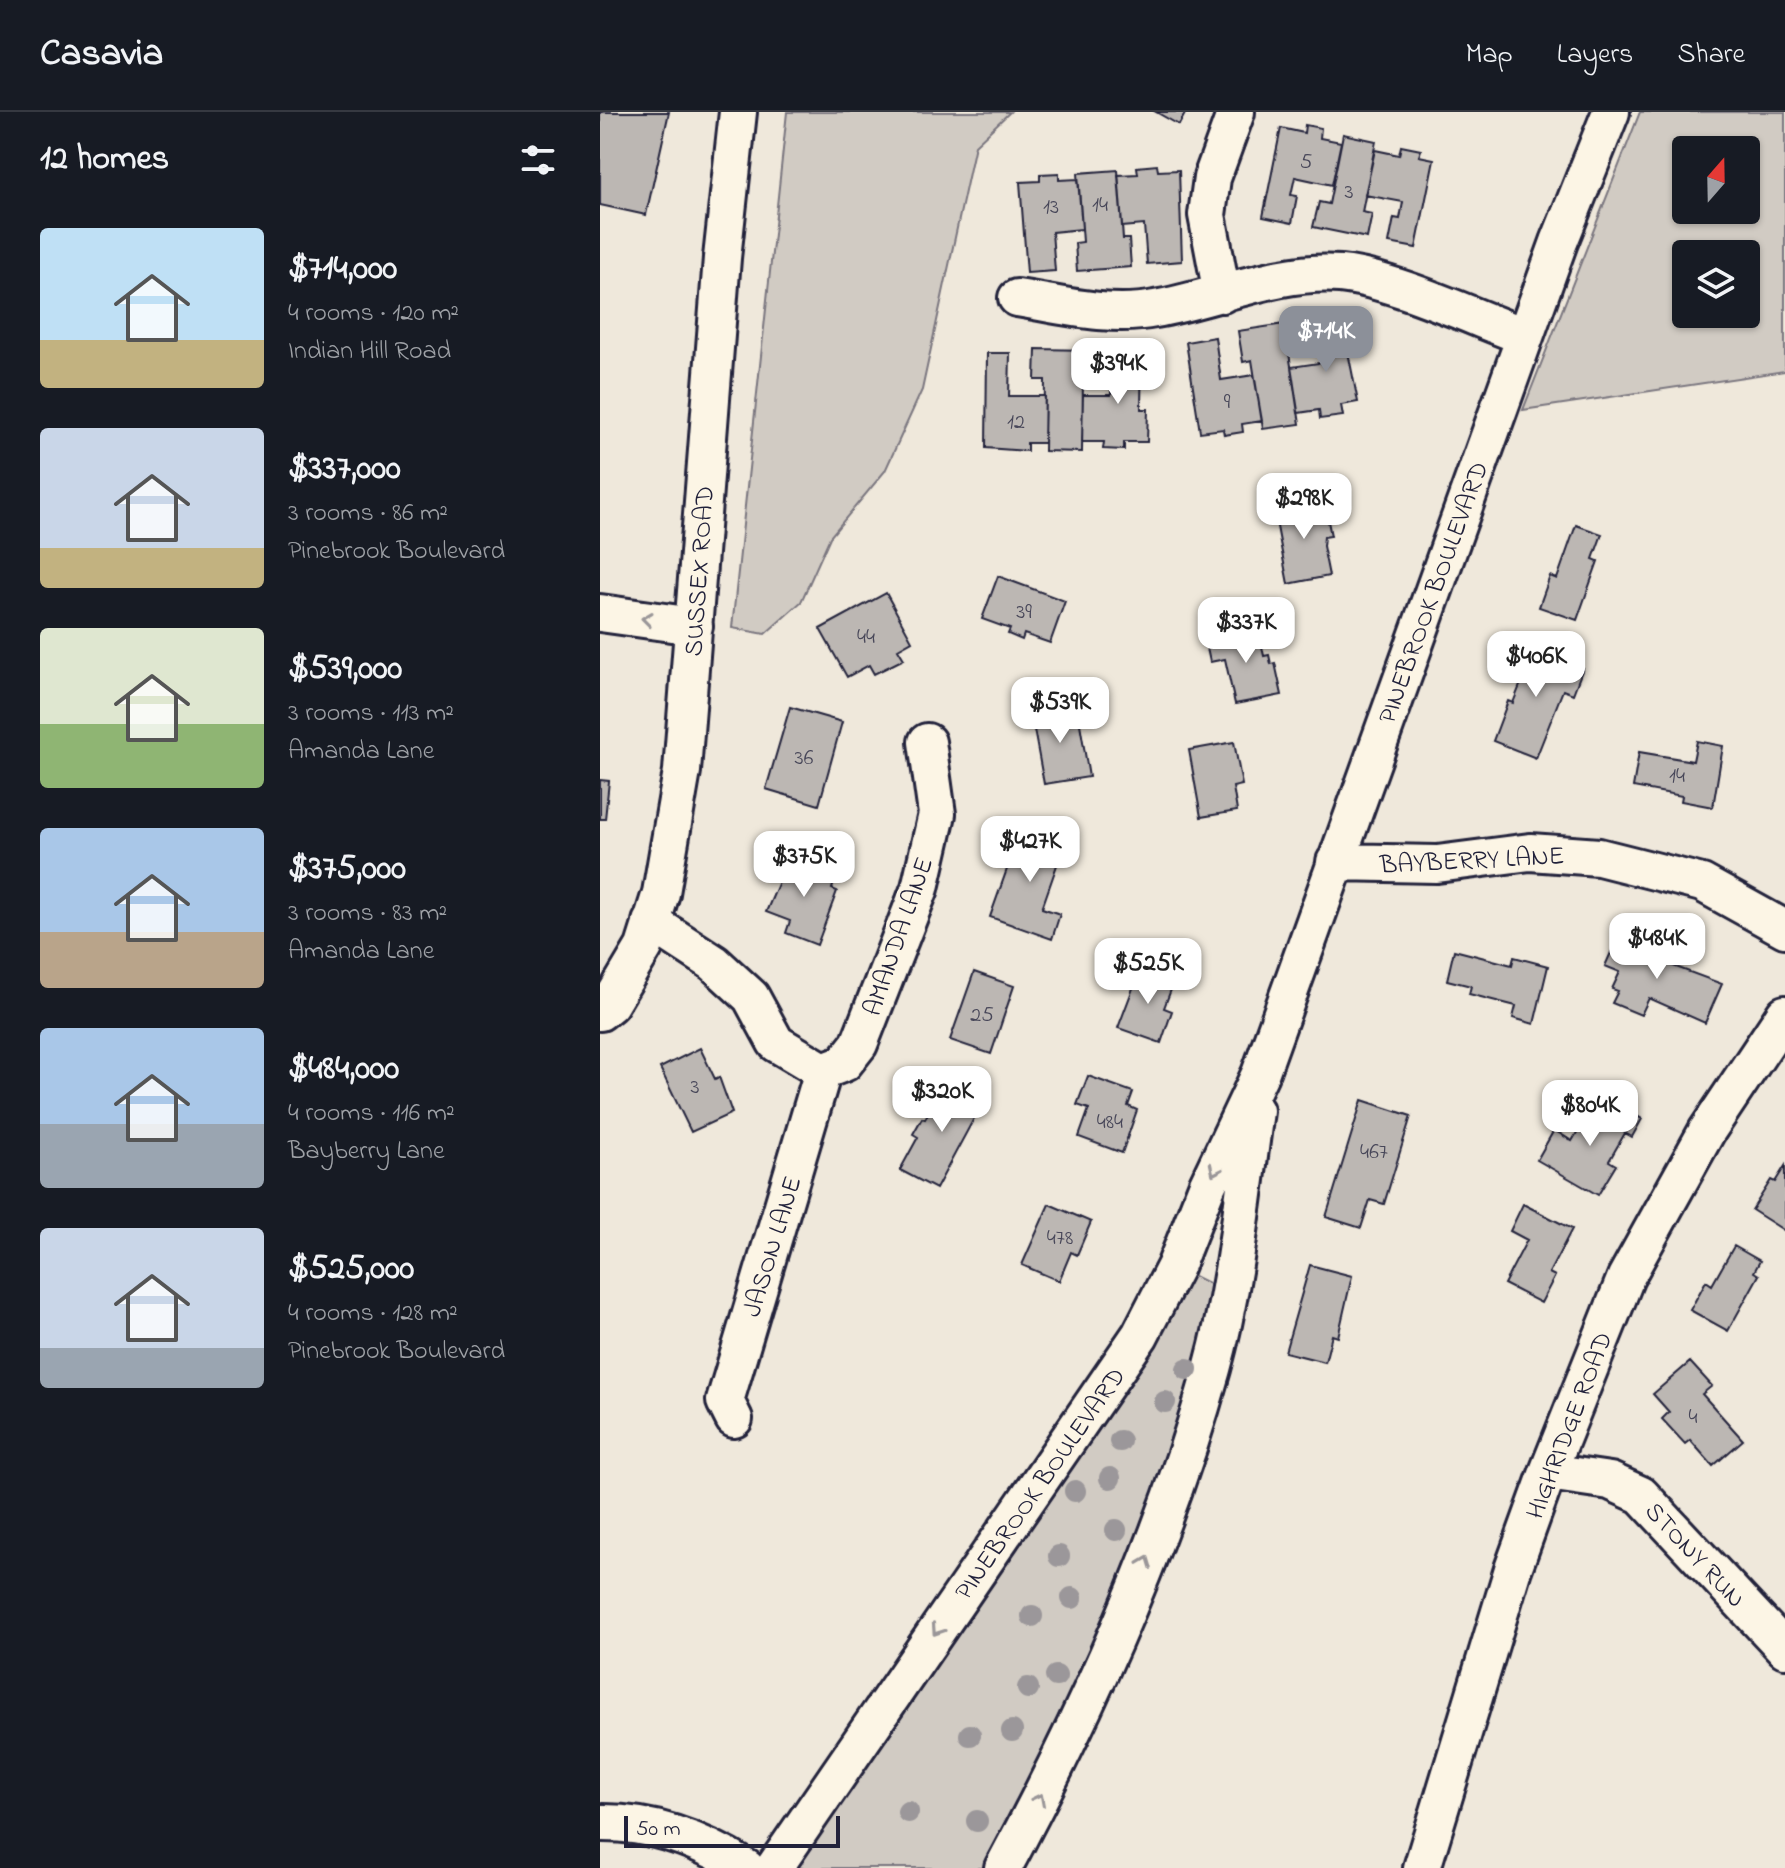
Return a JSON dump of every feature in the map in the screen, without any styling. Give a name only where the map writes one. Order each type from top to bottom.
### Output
[{"type":"street","name":"SUSSEX ROAD","points":[[600,1012],[610,1004],[644,947],[661,893],[682,771],[722,258],[738,112]]},
{"type":"street","points":[[1222,294],[1207,215],[1212,178],[1236,112]]},
{"type":"street","name":"PINEBROOK BOULEVARD","points":[[774,1868],[1114,1377],[1175,1267],[1207,1186],[1260,1074],[1524,336],[1611,112]]},
{"type":"street","points":[[1017,298],[1096,311],[1152,310],[1289,279],[1340,274],[1389,287],[1524,336]]},
{"type":"street","points":[[600,613],[694,626]]},
{"type":"street","name":"AMANDA LANE","points":[[823,1071],[844,1063],[859,1044],[920,888],[937,814],[927,742]]},
{"type":"street","name":"BAYBERRY LANE","points":[[1335,862],[1437,864],[1530,852],[1599,857],[1702,883],[1785,929]]},
{"type":"street","points":[[651,922],[714,963],[751,997],[776,1043],[823,1071]]},
{"type":"street","name":"HIGHRIDGE ROAD","points":[[1422,1868],[1513,1569],[1626,1277],[1707,1131],[1785,1014]]},
{"type":"street","name":"JASON LANE","points":[[734,1419],[725,1401],[823,1071]]},
{"type":"street","name":"PINEBROOK BOULEVARD","points":[[1003,1868],[1085,1704],[1143,1570],[1208,1381],[1230,1288],[1260,1074]]},
{"type":"street","points":[[1175,1267],[1188,1262],[1206,1264],[1230,1288]]},
{"type":"street","name":"STONY RUN","points":[[1548,1472],[1610,1481],[1641,1495],[1785,1649]]},
{"type":"street","points":[[600,1823],[656,1828],[700,1843],[746,1868]]},
{"type":"shaded area","points":[[787,112],[1010,112],[975,145],[922,390],[885,471],[830,537],[801,602],[765,634],[732,628]]},
{"type":"shaded area","points":[[1640,112],[1785,112],[1785,371],[1523,410]]},
{"type":"shaded area","points":[[1194,1276],[1214,1286],[1216,1313],[1154,1510],[992,1868],[798,1868],[802,1850],[1185,1280]]},
{"type":"building","points":[[600,112],[669,112],[646,215],[600,205]]},
{"type":"building","points":[[1156,112],[1186,112],[1179,125]]},
{"type":"building","points":[[1305,125],[1321,128],[1320,138],[1341,142],[1332,185],[1295,177],[1291,195],[1297,196],[1292,223],[1263,217],[1281,128],[1304,133]]},
{"type":"building","points":[[1343,134],[1376,141],[1362,212],[1372,214],[1367,238],[1313,227],[1319,202],[1329,204]]},
{"type":"building","points":[[1401,146],[1421,150],[1419,156],[1434,159],[1416,248],[1389,243],[1394,218],[1400,219],[1403,202],[1365,195],[1375,150],[1399,155]]},
{"type":"building","points":[[1157,165],[1158,171],[1179,170],[1182,261],[1147,264],[1144,225],[1122,227],[1118,175],[1138,174],[1137,167]]},
{"type":"building","points":[[1118,170],[1123,239],[1129,239],[1131,267],[1077,271],[1075,243],[1083,242],[1078,173]]},
{"type":"building","points":[[1059,173],[1059,180],[1078,179],[1082,229],[1052,232],[1055,271],[1027,273],[1020,182],[1040,181],[1040,174]]},
{"type":"building","points":[[1341,317],[1358,402],[1341,405],[1343,416],[1320,419],[1319,410],[1298,413],[1291,367],[1326,362],[1324,346],[1317,347],[1312,321]]},
{"type":"building","points":[[1291,323],[1295,352],[1289,353],[1300,424],[1263,429],[1252,360],[1243,362],[1238,331]]},
{"type":"building","points":[[1215,337],[1221,380],[1254,375],[1262,421],[1242,424],[1243,432],[1224,435],[1223,429],[1200,432],[1186,342]]},
{"type":"building","points":[[1036,349],[1091,350],[1091,379],[1083,379],[1082,452],[1044,451],[1045,380],[1035,380]]},
{"type":"building","points":[[1112,351],[1142,351],[1141,409],[1148,409],[1147,442],[1124,442],[1124,450],[1103,449],[1104,442],[1082,442],[1083,395],[1111,395]]},
{"type":"building","points":[[987,353],[1010,353],[1009,396],[1045,396],[1044,443],[1027,443],[1027,451],[986,448]]},
{"type":"building","points":[[1324,501],[1331,536],[1324,537],[1323,546],[1329,576],[1288,584],[1274,511]]},
{"type":"building","points":[[1576,525],[1602,534],[1593,559],[1598,561],[1577,620],[1539,607],[1550,576],[1557,579]]},
{"type":"building","points":[[998,576],[1065,601],[1050,643],[1024,634],[1022,640],[1008,634],[1010,629],[982,619]]},
{"type":"building","points":[[886,593],[912,641],[898,649],[904,659],[874,674],[869,665],[847,677],[820,629]]},
{"type":"building","points":[[1258,628],[1264,656],[1269,655],[1271,664],[1275,663],[1282,695],[1235,704],[1225,659],[1210,662],[1205,639]]},
{"type":"building","points":[[1530,641],[1583,668],[1573,694],[1563,690],[1536,758],[1493,741],[1508,701],[1513,703],[1525,673],[1518,671]]},
{"type":"building","points":[[1077,706],[1089,777],[1044,784],[1031,713]]},
{"type":"building","points":[[790,707],[842,722],[819,805],[766,789]]},
{"type":"building","points":[[1697,741],[1723,746],[1713,807],[1681,801],[1682,796],[1633,787],[1639,752],[1693,761]]},
{"type":"building","points":[[1234,742],[1242,785],[1233,787],[1237,811],[1201,817],[1189,750]]},
{"type":"building","points":[[600,780],[609,781],[605,819],[600,819]]},
{"type":"building","points":[[1022,827],[1065,842],[1042,908],[1060,914],[1052,939],[990,917]]},
{"type":"building","points":[[790,856],[837,873],[832,889],[837,891],[817,945],[786,933],[790,921],[766,912]]},
{"type":"building","points":[[1621,930],[1655,945],[1649,957],[1722,984],[1705,1023],[1649,998],[1641,1015],[1612,1003],[1618,991],[1612,989],[1620,972],[1605,966]]},
{"type":"building","points":[[1454,950],[1512,965],[1514,957],[1548,966],[1534,1024],[1513,1018],[1516,1006],[1469,994],[1471,986],[1447,980]]},
{"type":"building","points":[[1141,967],[1175,979],[1164,1008],[1172,1011],[1161,1043],[1118,1028]]},
{"type":"building","points":[[974,972],[1014,986],[991,1054],[950,1040]]},
{"type":"building","points":[[700,1048],[715,1079],[719,1077],[732,1113],[691,1132],[660,1068]]},
{"type":"building","points":[[1088,1076],[1133,1092],[1128,1106],[1137,1110],[1122,1153],[1079,1137],[1089,1109],[1077,1105]]},
{"type":"building","points":[[952,1080],[985,1098],[936,1189],[900,1170],[918,1137],[913,1134],[922,1118],[925,1119],[935,1100],[940,1103]]},
{"type":"building","points":[[1362,1100],[1411,1116],[1384,1204],[1370,1200],[1361,1228],[1326,1217]]},
{"type":"building","points":[[1593,1105],[1610,1116],[1617,1105],[1642,1119],[1632,1137],[1625,1133],[1609,1161],[1616,1165],[1598,1195],[1537,1160],[1554,1130],[1572,1141]]},
{"type":"building","points":[[1785,1166],[1785,1231],[1752,1210],[1771,1180],[1775,1182]]},
{"type":"building","points":[[1049,1204],[1091,1222],[1077,1255],[1071,1252],[1059,1281],[1022,1265]]},
{"type":"building","points":[[1523,1204],[1572,1229],[1549,1273],[1555,1276],[1541,1303],[1504,1284],[1527,1240],[1510,1231]]},
{"type":"building","points":[[1734,1246],[1760,1261],[1754,1272],[1759,1275],[1728,1331],[1690,1310],[1706,1281],[1712,1285]]},
{"type":"building","points":[[1310,1265],[1352,1276],[1338,1337],[1332,1335],[1325,1362],[1285,1352]]},
{"type":"building","points":[[1690,1362],[1712,1386],[1702,1394],[1743,1440],[1713,1466],[1690,1440],[1685,1444],[1662,1419],[1669,1412],[1653,1394]]}]
